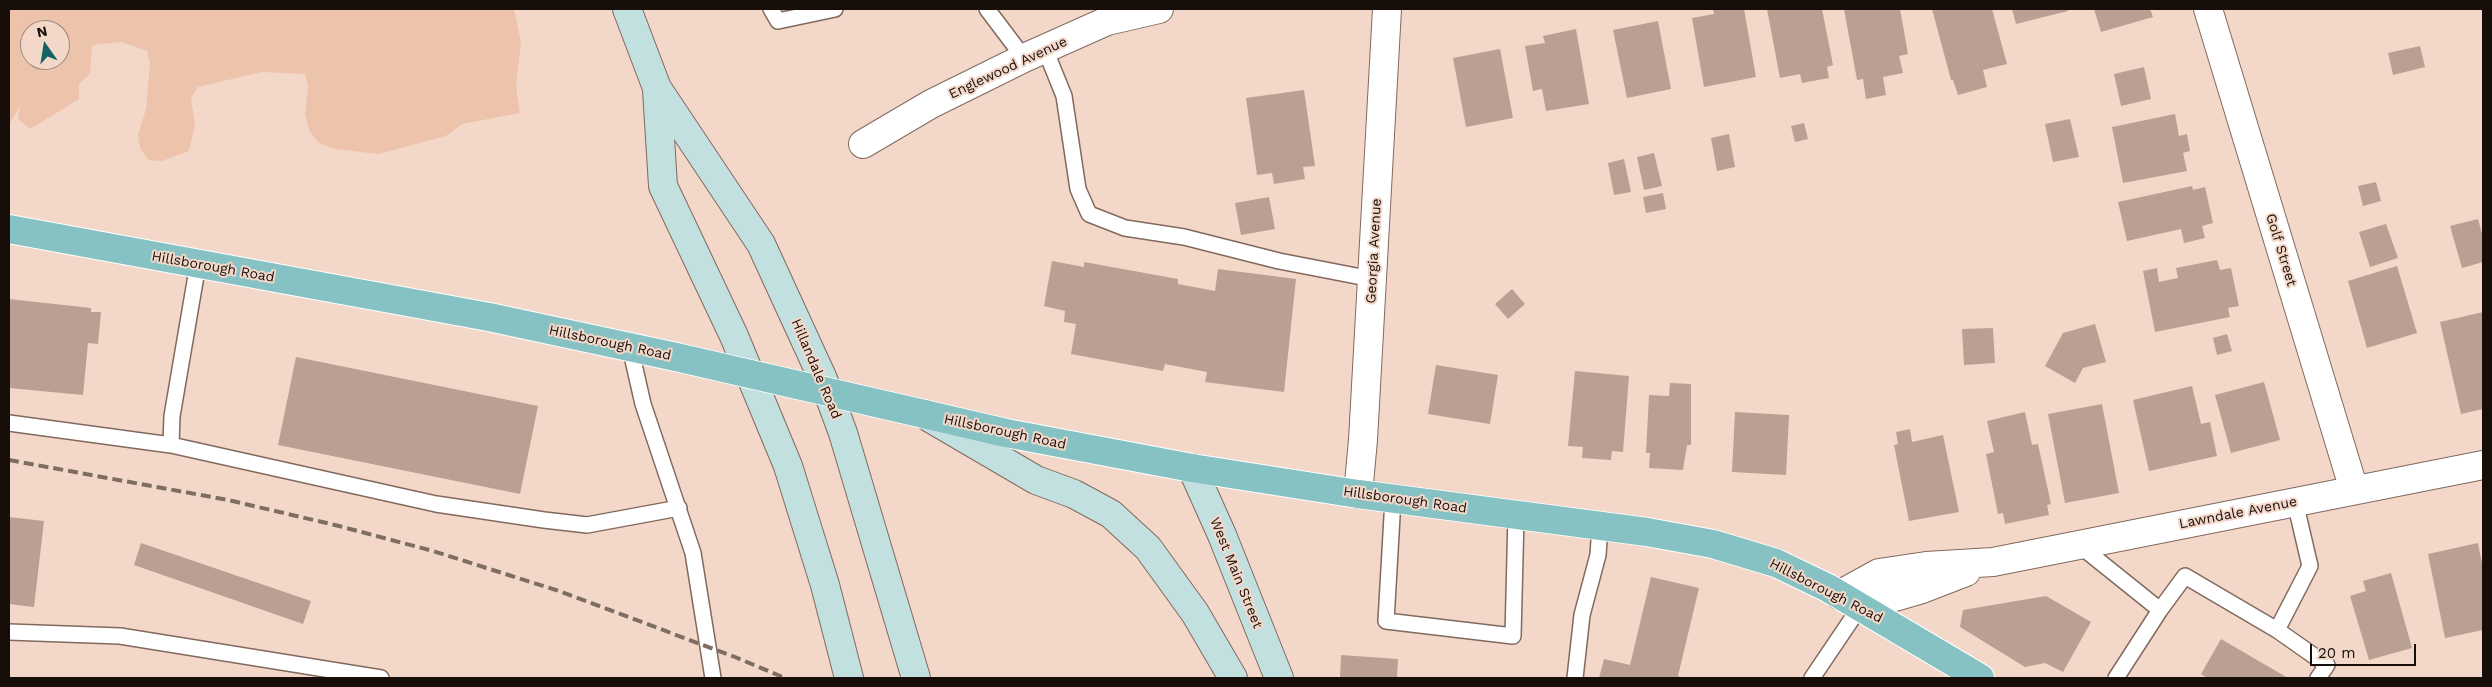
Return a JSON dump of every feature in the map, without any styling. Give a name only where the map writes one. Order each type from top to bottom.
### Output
[{"type":"main road","name":"Hillandale Road","points":[[627,9],[657,88],[761,244],[823,379],[843,433],[916,678]]},
{"type":"main road","name":"Hillandale Road","points":[[657,88],[663,186],[734,336],[788,466],[825,585],[849,678]]},
{"type":"main road","name":"Hillsborough Road","points":[[9,229],[489,317],[676,357],[1006,433],[1192,468],[1392,499],[1684,538],[1776,563],[1850,601],[1980,678]]},
{"type":"main road","points":[[924,414],[1036,480],[1074,494],[1111,514],[1148,548],[1195,613],[1232,678]]},
{"type":"main road","name":"West Main Street","points":[[1192,468],[1222,535],[1278,678]]},
{"type":"street","name":"Englewood Avenue","points":[[863,144],[931,104],[1034,54],[1107,21],[1159,9]]},
{"type":"street","name":"Georgia Avenue","points":[[1358,494],[1387,9]]},
{"type":"street","name":"Golf Street","points":[[2208,9],[2354,490]]},
{"type":"street","name":"Lawndale Avenue","points":[[1850,601],[1922,589],[1993,562],[2483,465]]},
{"type":"lane","points":[[771,9],[778,20],[835,9]]},
{"type":"lane","points":[[987,9],[1034,54],[1064,96],[1078,189],[1089,214],[1125,228],[1184,237],[1279,261],[1372,279]]},
{"type":"lane","points":[[171,445],[172,416],[198,264]]},
{"type":"lane","points":[[630,347],[643,404],[693,553],[713,678]]},
{"type":"lane","points":[[9,423],[171,445],[436,504],[544,520],[588,525],[679,508]]},
{"type":"lane","points":[[1392,499],[1386,621],[1513,636],[1516,516]]},
{"type":"lane","points":[[2277,630],[2310,566],[2295,502]]},
{"type":"lane","points":[[1575,678],[1582,615],[1598,555],[1600,526]]},
{"type":"lane","points":[[2078,545],[2160,610]]},
{"type":"lane","points":[[2116,678],[2160,610],[2185,576],[2277,630],[2327,666],[2318,678]]},
{"type":"lane","points":[[1812,678],[1850,601]]},
{"type":"lane","points":[[9,632],[120,636],[380,678]]},
{"type":"shaded area","points":[[9,9],[514,9],[521,42],[516,86],[520,113],[462,124],[446,136],[378,154],[335,149],[319,143],[310,132],[305,115],[308,87],[305,74],[262,72],[198,87],[191,98],[195,125],[189,151],[162,161],[148,160],[140,148],[138,135],[146,109],[150,63],[147,51],[121,42],[92,45],[90,74],[79,84],[79,99],[30,129],[18,119],[20,106],[9,125]]},
{"type":"building","points":[[1713,9],[1744,9],[1756,77],[1704,87],[1692,18],[1714,14]]},
{"type":"building","points":[[1767,9],[1822,9],[1833,65],[1827,67],[1829,78],[1802,83],[1800,74],[1780,78]]},
{"type":"building","points":[[1844,9],[1900,9],[1908,54],[1899,56],[1903,73],[1883,77],[1886,95],[1866,99],[1863,79],[1857,80]]},
{"type":"building","points":[[1932,9],[1992,9],[2007,64],[1983,70],[1987,87],[1958,95],[1953,80],[1951,80]]},
{"type":"building","points":[[2012,9],[2067,9],[2068,11],[2016,24]]},
{"type":"building","points":[[2094,9],[2150,9],[2153,17],[2101,32]]},
{"type":"building","points":[[1658,21],[1671,89],[1627,98],[1613,30]]},
{"type":"building","points":[[1576,29],[1589,104],[1546,111],[1542,89],[1533,91],[1525,46],[1545,43],[1543,36]]},
{"type":"building","points":[[2420,46],[2425,67],[2393,75],[2388,53]]},
{"type":"building","points":[[1500,49],[1513,118],[1466,127],[1453,58]]},
{"type":"building","points":[[2144,67],[2151,99],[2121,106],[2114,74]]},
{"type":"building","points":[[1304,90],[1315,166],[1303,167],[1305,179],[1274,184],[1272,173],[1257,175],[1246,98]]},
{"type":"building","points":[[2175,114],[2179,136],[2187,134],[2190,151],[2183,153],[2187,171],[2123,183],[2112,127]]},
{"type":"building","points":[[2070,119],[2079,157],[2053,162],[2045,124]]},
{"type":"building","points":[[1804,123],[1808,139],[1795,142],[1791,126]]},
{"type":"building","points":[[1729,134],[1735,167],[1717,171],[1711,138]]},
{"type":"building","points":[[1654,153],[1662,186],[1644,190],[1637,157]]},
{"type":"building","points":[[1624,159],[1631,192],[1614,195],[1608,163]]},
{"type":"building","points":[[2376,182],[2381,201],[2363,206],[2358,186]]},
{"type":"building","points":[[2192,186],[2193,190],[2205,187],[2213,223],[2202,226],[2205,238],[2184,243],[2181,229],[2127,241],[2118,202]]},
{"type":"building","points":[[1663,193],[1666,209],[1646,213],[1643,197]]},
{"type":"building","points":[[1269,197],[1275,229],[1241,235],[1235,203]]},
{"type":"building","points":[[2478,219],[2483,237],[2483,262],[2462,268],[2450,226]]},
{"type":"building","points":[[2386,224],[2398,258],[2370,267],[2359,232]]},
{"type":"building","points":[[2217,260],[2220,270],[2231,268],[2239,306],[2228,308],[2230,317],[2155,332],[2143,271],[2157,268],[2159,282],[2178,278],[2176,268]]},
{"type":"building","points":[[1052,261],[1084,267],[1084,262],[1178,279],[1178,284],[1215,291],[1218,269],[1296,279],[1284,392],[1205,382],[1207,372],[1165,364],[1163,371],[1071,354],[1076,324],[1064,322],[1065,311],[1044,306]]},
{"type":"building","points":[[2397,266],[2417,333],[2367,348],[2348,281]]},
{"type":"building","points":[[1512,289],[1525,304],[1508,319],[1495,304]]},
{"type":"building","points":[[9,299],[91,308],[91,312],[101,312],[98,344],[88,343],[83,395],[9,388]]},
{"type":"building","points":[[2483,312],[2483,409],[2461,414],[2440,322]]},
{"type":"building","points":[[2095,324],[2106,362],[2083,368],[2075,383],[2045,366],[2063,333]]},
{"type":"building","points":[[1993,328],[1995,363],[1964,365],[1962,329]]},
{"type":"building","points":[[2227,334],[2232,351],[2217,355],[2213,338]]},
{"type":"building","points":[[296,357],[538,406],[520,494],[278,445]]},
{"type":"building","points":[[1436,365],[1498,375],[1490,424],[1428,414]]},
{"type":"building","points":[[1575,371],[1629,376],[1623,452],[1612,451],[1611,460],[1582,458],[1583,447],[1568,446]]},
{"type":"building","points":[[2264,382],[2280,440],[2231,453],[2215,395]]},
{"type":"building","points":[[1670,383],[1691,384],[1691,445],[1687,445],[1683,470],[1649,468],[1650,453],[1646,453],[1649,395],[1669,396]]},
{"type":"building","points":[[2192,386],[2201,424],[2210,422],[2217,456],[2149,471],[2133,400]]},
{"type":"building","points":[[2102,404],[2119,493],[2065,503],[2048,414]]},
{"type":"building","points":[[1735,412],[1789,415],[1786,475],[1732,472]]},
{"type":"building","points":[[2025,412],[2032,445],[2038,444],[2051,504],[2047,505],[2049,515],[2005,524],[2003,513],[1998,514],[1986,454],[1994,452],[1987,421]]},
{"type":"building","points":[[1910,429],[1912,442],[1943,435],[1959,512],[1909,521],[1894,445],[1898,444],[1896,432]]},
{"type":"building","points":[[9,517],[44,521],[34,607],[9,604]]},
{"type":"building","points":[[141,543],[311,601],[303,624],[134,565]]},
{"type":"building","points":[[2478,543],[2483,568],[2483,630],[2445,638],[2428,554]]},
{"type":"building","points":[[2391,573],[2412,648],[2369,660],[2350,596],[2366,591],[2363,581]]},
{"type":"building","points":[[1651,577],[1699,588],[1678,676],[1685,678],[1599,678],[1604,659],[1630,665]]},
{"type":"building","points":[[2046,596],[2091,622],[2063,672],[2045,663],[2025,667],[1960,627],[1963,610]]},
{"type":"building","points":[[2221,639],[2288,678],[2207,678],[2201,674]]},
{"type":"building","points":[[1341,655],[1398,659],[1397,678],[1340,678]]},
{"type":"railway","points":[[9,460],[228,500],[335,525],[433,551],[559,591],[735,657],[785,678]]}]
